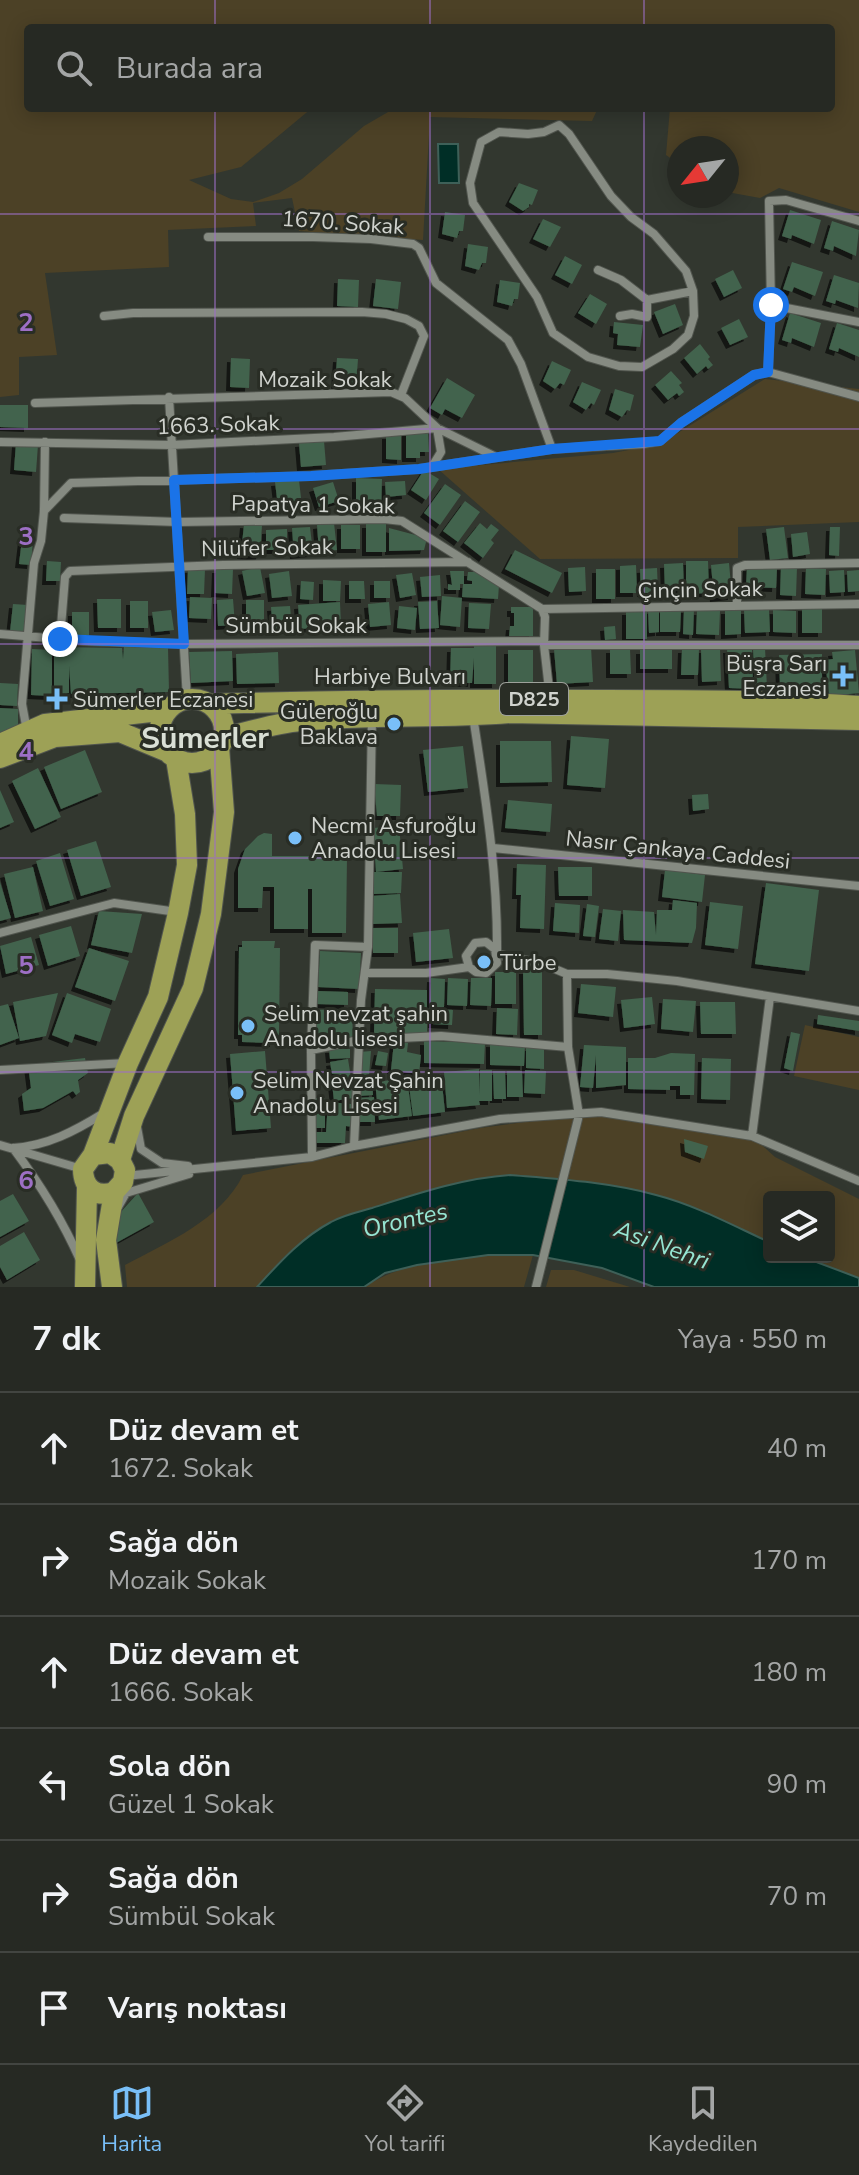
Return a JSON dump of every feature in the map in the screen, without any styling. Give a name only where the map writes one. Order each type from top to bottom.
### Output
[{"type":"main road","points":[[0,744],[45,724],[168,710],[187,699]]},
{"type":"main road","name":"Harbiye Bulvarı","points":[[187,699],[210,704],[550,699],[785,701],[859,706]]},
{"type":"main road","points":[[112,1287],[106,1240],[134,1116],[193,988],[211,914],[224,812],[222,719],[210,704]]},
{"type":"main road","points":[[84,1278],[88,1170],[128,1063],[158,997],[187,865],[185,814],[172,755],[163,745],[160,726],[168,710]]},
{"type":"main road","name":"Harbiye Bulvarı","points":[[172,755],[195,763],[205,760],[221,743],[297,721],[372,716],[510,713],[859,720]]},
{"type":"main road","points":[[0,758],[55,737],[120,732],[172,755]]},
{"type":"main road","points":[[88,1170],[104,1152],[120,1176]]},
{"type":"main road","points":[[88,1170],[100,1194],[120,1176]]},
{"type":"street","points":[[559,125],[569,134],[611,196],[631,217],[654,234],[686,271],[693,291],[694,316],[688,335],[673,349],[642,367],[619,366],[588,357],[553,333],[537,297],[473,203],[470,183],[481,142],[499,132],[528,134],[544,132],[559,125]]},
{"type":"street","points":[[768,372],[771,305],[769,201],[786,200],[859,221]]},
{"type":"street","name":"1670. Sokak","points":[[208,237],[313,237],[413,244],[419,248],[436,283],[508,340],[521,364],[552,449]]},
{"type":"street","points":[[598,270],[621,280],[647,300],[693,291]]},
{"type":"street","points":[[620,316],[632,314],[647,317],[647,300]]},
{"type":"street","points":[[771,305],[859,322]]},
{"type":"street","points":[[104,316],[133,313],[362,312],[396,316],[419,326],[424,336],[401,395]]},
{"type":"street","points":[[44,511],[71,483],[311,476],[419,469],[552,449],[660,441],[681,423],[754,375],[768,372],[859,397]]},
{"type":"street","name":"Mozaik Sokak","points":[[35,403],[391,392],[401,395],[437,428],[495,457]]},
{"type":"street","points":[[169,397],[187,699]]},
{"type":"street","points":[[433,465],[441,452],[437,428]]},
{"type":"street","name":"1663. Sokak","points":[[0,442],[171,445],[334,437],[437,428]]},
{"type":"street","points":[[27,732],[22,704],[34,563],[41,541],[44,511],[45,442]]},
{"type":"street","name":"Papatya 1 Sokak","points":[[64,518],[178,522],[402,521],[542,609]]},
{"type":"street","name":"Nilüfer Sokak","points":[[60,639],[67,573],[70,571],[180,566],[469,562]]},
{"type":"street","points":[[737,606],[737,568],[745,565],[859,563]]},
{"type":"street","name":"Çinçin Sokak","points":[[542,609],[859,604]]},
{"type":"street","points":[[542,609],[550,699]]},
{"type":"street","name":"Sümbül Sokak","points":[[0,634],[184,644],[859,645]]},
{"type":"street","points":[[354,1146],[359,1040],[368,947],[372,716]]},
{"type":"street","points":[[473,716],[493,848],[498,904],[497,954],[497,963],[486,973],[469,967],[466,956],[475,943],[491,945],[497,954],[543,964],[567,974],[607,974],[677,981],[859,1011]]},
{"type":"street","name":"Nasır Çankaya Caddesi","points":[[493,848],[859,886]]},
{"type":"street","points":[[0,933],[114,903],[178,913]]},
{"type":"street","points":[[312,1157],[311,1050],[315,945],[368,947]]},
{"type":"street","points":[[365,973],[426,973],[469,967]]},
{"type":"street","points":[[538,1283],[579,1115],[568,1047],[567,974]]},
{"type":"street","points":[[752,1136],[770,997]]},
{"type":"street","points":[[311,1050],[359,1040],[441,1036],[568,1047]]},
{"type":"street","points":[[0,1070],[128,1063]]},
{"type":"street","points":[[13,1148],[51,1141],[78,1129],[112,1107]]},
{"type":"street","points":[[120,1176],[312,1157],[354,1146],[500,1119],[601,1112],[752,1136],[859,1181]]},
{"type":"street","points":[[134,1116],[141,1149],[162,1163],[209,1169]]},
{"type":"street","points":[[0,1145],[88,1170]]},
{"type":"street","points":[[13,1148],[64,1224],[84,1278]]},
{"type":"street","points":[[106,1240],[115,1212],[126,1193],[209,1169]]},
{"type":"shaded area","points":[[0,0],[859,0],[859,212],[779,188],[760,198],[739,194],[739,136],[668,136],[670,112],[835,112],[835,24],[24,24],[24,112],[307,112],[241,167],[189,180],[231,199],[253,202],[279,193],[302,179],[364,126],[388,112],[596,112],[592,121],[430,117],[423,240],[299,231],[292,198],[253,203],[256,226],[168,230],[169,267],[45,273],[57,355],[19,357],[19,395],[0,397]]},
{"type":"shaded area","points":[[765,379],[859,389],[859,522],[738,527],[738,558],[540,559],[438,469],[613,453],[660,444]]},
{"type":"shaded area","points":[[805,1025],[859,1037],[859,1090],[794,1076]]},
{"type":"shaded area","points":[[601,1112],[752,1136],[775,1157],[859,1199],[859,1278],[819,1263],[835,1263],[835,1191],[763,1191],[763,1239],[698,1209],[628,1188],[547,1178],[491,1176],[334,1220],[285,1256],[257,1287],[127,1287],[125,1265],[207,1217],[233,1191],[243,1175],[480,1128]]},
{"type":"shaded area","points":[[488,1255],[533,1255],[524,1287],[364,1287],[408,1267]]},
{"type":"shaded area","points":[[551,1270],[574,1270],[630,1287],[546,1287]]},
{"type":"water","points":[[438,144],[458,144],[459,183],[439,183]]},
{"type":"water","points":[[510,1175],[565,1180],[602,1184],[671,1199],[763,1239],[763,1263],[819,1263],[859,1278],[859,1287],[654,1287],[602,1268],[533,1255],[488,1255],[385,1273],[364,1287],[257,1287],[300,1243],[336,1220],[475,1179]]},
{"type":"building","points":[[519,183],[538,190],[532,205],[529,204],[523,211],[509,202]]},
{"type":"building","points":[[790,210],[821,220],[814,244],[792,235],[791,239],[782,236]]},
{"type":"building","points":[[445,212],[465,215],[463,231],[459,231],[457,238],[442,234]]},
{"type":"building","points":[[543,219],[561,227],[550,247],[533,239]]},
{"type":"building","points":[[832,221],[859,230],[856,256],[834,246],[833,251],[824,248]]},
{"type":"building","points":[[468,244],[488,247],[486,263],[482,263],[479,270],[465,266]]},
{"type":"building","points":[[565,256],[582,265],[572,284],[555,275]]},
{"type":"building","points":[[792,262],[823,272],[815,296],[794,287],[792,292],[783,289]]},
{"type":"building","points":[[733,270],[742,288],[724,297],[715,279]]},
{"type":"building","points":[[834,275],[859,283],[858,308],[836,300],[835,304],[826,301]]},
{"type":"building","points":[[338,279],[359,280],[358,307],[337,306]]},
{"type":"building","points":[[376,279],[401,282],[398,309],[373,306]]},
{"type":"building","points":[[500,280],[520,283],[518,299],[514,299],[512,306],[497,302]]},
{"type":"building","points":[[590,294],[607,304],[596,324],[578,313]]},
{"type":"building","points":[[675,304],[683,325],[663,334],[654,312]]},
{"type":"building","points":[[790,313],[821,323],[814,347],[792,338],[791,343],[782,340]]},
{"type":"building","points":[[739,319],[748,337],[730,345],[721,328]]},
{"type":"building","points":[[614,322],[643,325],[640,347],[617,345],[618,334],[613,333]]},
{"type":"building","points":[[837,323],[859,330],[859,357],[839,348],[838,352],[829,349]]},
{"type":"building","points":[[700,344],[713,365],[708,369],[706,366],[697,374],[684,358]]},
{"type":"building","points":[[231,358],[250,359],[249,388],[230,387]]},
{"type":"building","points":[[337,358],[358,359],[356,387],[335,386]]},
{"type":"building","points":[[552,361],[571,370],[564,385],[560,383],[555,389],[543,381]]},
{"type":"building","points":[[671,371],[682,383],[679,385],[684,392],[668,400],[655,385]]},
{"type":"building","points":[[447,378],[475,395],[462,418],[445,409],[442,415],[430,408]]},
{"type":"building","points":[[582,382],[601,390],[594,405],[591,403],[586,410],[573,402]]},
{"type":"building","points":[[615,389],[634,395],[630,411],[627,410],[622,417],[609,410]]},
{"type":"building","points":[[0,405],[28,405],[28,428],[0,427]]},
{"type":"building","points":[[406,432],[428,432],[429,452],[420,452],[420,458],[406,458]]},
{"type":"building","points":[[386,435],[401,435],[401,460],[386,459]]},
{"type":"building","points":[[324,441],[326,465],[301,467],[299,443]]},
{"type":"building","points":[[16,443],[38,445],[36,472],[14,470]]},
{"type":"building","points":[[424,470],[439,479],[426,500],[411,490]]},
{"type":"building","points":[[356,478],[382,479],[381,510],[356,510]]},
{"type":"building","points":[[299,480],[301,498],[297,498],[298,505],[278,507],[275,482]]},
{"type":"building","points":[[405,481],[406,495],[386,497],[385,482]]},
{"type":"building","points":[[333,482],[339,501],[319,507],[313,488]]},
{"type":"building","points":[[445,484],[461,495],[440,525],[424,513]]},
{"type":"building","points":[[465,501],[480,512],[458,542],[443,531]]},
{"type":"building","points":[[334,523],[337,550],[319,552],[317,525]]},
{"type":"building","points":[[480,523],[487,529],[491,524],[499,530],[483,558],[464,543]]},
{"type":"building","points":[[244,524],[262,525],[260,557],[241,555]]},
{"type":"building","points":[[366,524],[386,524],[386,552],[366,552]]},
{"type":"building","points":[[341,525],[360,525],[360,549],[341,549]]},
{"type":"building","points":[[310,527],[313,553],[294,555],[292,528]]},
{"type":"building","points":[[784,527],[788,558],[770,560],[766,529]]},
{"type":"building","points":[[830,527],[840,527],[839,556],[829,555]]},
{"type":"building","points":[[389,528],[427,538],[424,550],[389,551]]},
{"type":"building","points":[[287,529],[287,550],[266,550],[266,530]]},
{"type":"building","points":[[807,532],[810,554],[793,557],[791,534]]},
{"type":"building","points":[[22,539],[33,540],[31,565],[19,564]]},
{"type":"building","points":[[515,550],[562,573],[552,593],[505,569]]},
{"type":"building","points":[[47,561],[61,562],[60,581],[46,581]]},
{"type":"building","points":[[686,561],[708,561],[709,593],[686,594]]},
{"type":"building","points":[[683,563],[684,591],[665,591],[664,564]]},
{"type":"building","points":[[729,563],[732,596],[714,598],[711,565]]},
{"type":"building","points":[[636,565],[637,593],[620,593],[620,566]]},
{"type":"building","points":[[781,566],[797,567],[796,596],[780,595]]},
{"type":"building","points":[[260,567],[265,593],[247,596],[242,571]]},
{"type":"building","points":[[585,567],[586,591],[569,592],[568,568]]},
{"type":"building","points":[[747,567],[777,568],[776,588],[746,587]]},
{"type":"building","points":[[657,568],[658,593],[641,593],[640,569]]},
{"type":"building","points":[[806,568],[826,569],[825,595],[805,594]]},
{"type":"building","points":[[188,569],[205,569],[204,594],[187,594]]},
{"type":"building","points":[[216,569],[233,569],[232,594],[215,593]]},
{"type":"building","points":[[596,569],[615,569],[615,599],[596,599]]},
{"type":"building","points":[[844,570],[845,592],[830,593],[829,571]]},
{"type":"building","points":[[859,570],[859,591],[848,592],[847,571]]},
{"type":"building","points":[[289,571],[292,596],[272,598],[269,574]]},
{"type":"building","points":[[450,571],[464,571],[464,584],[460,584],[460,590],[448,590],[448,584],[452,585]]},
{"type":"building","points":[[468,572],[482,572],[499,585],[498,599],[462,597],[463,584],[472,584],[467,580]]},
{"type":"building","points":[[412,573],[416,595],[400,598],[396,575]]},
{"type":"building","points":[[440,575],[441,596],[422,597],[420,577]]},
{"type":"building","points":[[323,580],[341,581],[340,601],[323,601]]},
{"type":"building","points":[[301,581],[314,582],[313,600],[300,599]]},
{"type":"building","points":[[349,581],[364,581],[365,599],[349,599]]},
{"type":"building","points":[[374,581],[390,581],[390,598],[374,598]]},
{"type":"building","points":[[442,596],[462,598],[460,627],[440,625]]},
{"type":"building","points":[[190,597],[212,598],[211,619],[189,618]]},
{"type":"building","points":[[97,599],[121,599],[121,628],[98,628]]},
{"type":"building","points":[[233,599],[235,625],[218,626],[217,600]]},
{"type":"building","points":[[246,600],[264,600],[264,629],[246,629]]},
{"type":"building","points":[[130,601],[148,601],[148,628],[130,628]]},
{"type":"building","points":[[437,601],[439,628],[420,629],[418,602]]},
{"type":"building","points":[[340,602],[341,626],[300,629],[298,605]]},
{"type":"building","points":[[389,602],[391,625],[370,627],[368,604]]},
{"type":"building","points":[[469,603],[491,604],[489,629],[468,628]]},
{"type":"building","points":[[13,604],[28,605],[26,633],[10,632]]},
{"type":"building","points":[[290,606],[292,629],[273,631],[271,607]]},
{"type":"building","points":[[399,606],[417,608],[415,630],[397,628]]},
{"type":"building","points":[[511,607],[533,607],[533,636],[509,636],[510,626],[514,626]]},
{"type":"building","points":[[802,607],[822,608],[822,633],[802,633]]},
{"type":"building","points":[[660,609],[681,610],[680,632],[660,632]]},
{"type":"building","points":[[684,609],[694,609],[693,635],[683,634]]},
{"type":"building","points":[[171,610],[174,630],[155,632],[152,612]]},
{"type":"building","points":[[648,610],[659,610],[659,632],[649,633]]},
{"type":"building","points":[[725,610],[741,610],[741,634],[725,635]]},
{"type":"building","points":[[744,610],[769,610],[770,632],[745,633]]},
{"type":"building","points":[[773,610],[796,611],[796,633],[773,632]]},
{"type":"building","points":[[626,611],[647,611],[647,639],[626,639]]},
{"type":"building","points":[[697,611],[720,611],[719,635],[696,634]]},
{"type":"building","points":[[72,612],[89,612],[89,635],[72,635]]},
{"type":"building","points":[[615,626],[616,639],[605,640],[604,627]]},
{"type":"building","points":[[496,646],[496,684],[474,684],[474,658],[472,683],[450,683],[451,648]]},
{"type":"building","points":[[54,647],[122,648],[123,659],[124,647],[168,648],[169,692],[71,694],[69,666],[69,693],[54,694]]},
{"type":"building","points":[[591,647],[593,682],[557,684],[554,649]]},
{"type":"building","points":[[765,648],[767,688],[755,688],[753,649]]},
{"type":"building","points":[[32,649],[52,650],[52,696],[31,695]]},
{"type":"building","points":[[610,649],[630,649],[631,674],[610,674]]},
{"type":"building","points":[[682,649],[699,649],[698,675],[681,675]]},
{"type":"building","points":[[701,649],[720,649],[721,681],[702,682]]},
{"type":"building","points":[[727,649],[752,649],[753,689],[729,688]]},
{"type":"building","points":[[508,650],[533,650],[533,693],[508,693]]},
{"type":"building","points":[[640,650],[672,650],[672,669],[640,669]]},
{"type":"building","points":[[855,650],[859,693],[829,696],[825,660],[833,659],[832,652]]},
{"type":"building","points":[[232,651],[233,681],[191,683],[189,652]]},
{"type":"building","points":[[278,652],[279,683],[237,684],[236,654]]},
{"type":"building","points":[[822,654],[822,686],[780,687],[779,655]]},
{"type":"building","points":[[0,683],[18,684],[17,706],[0,705]]},
{"type":"building","points":[[0,708],[18,709],[18,731],[0,736]]},
{"type":"building","points":[[571,736],[609,739],[605,788],[567,785]]},
{"type":"building","points":[[500,741],[551,741],[552,782],[500,783]]},
{"type":"building","points":[[463,746],[468,788],[428,792],[423,750]]},
{"type":"building","points":[[85,750],[102,792],[61,809],[44,767]]},
{"type":"building","points":[[38,768],[61,817],[35,829],[12,781]]},
{"type":"building","points":[[374,784],[401,785],[400,816],[377,816]]},
{"type":"building","points":[[0,790],[14,822],[0,828]]},
{"type":"building","points":[[708,794],[709,809],[693,811],[692,795]]},
{"type":"building","points":[[508,800],[552,804],[550,832],[505,828]]},
{"type":"building","points":[[399,826],[403,869],[376,872],[373,828]]},
{"type":"building","points":[[264,833],[272,834],[272,856],[347,856],[346,933],[312,933],[312,889],[308,889],[308,929],[274,929],[274,887],[263,887],[262,908],[238,908],[238,869],[245,849]]},
{"type":"building","points":[[96,841],[111,887],[81,896],[67,850]]},
{"type":"building","points":[[60,853],[74,899],[50,906],[36,861]]},
{"type":"building","points":[[517,864],[546,865],[544,929],[520,928],[521,895],[516,895]]},
{"type":"building","points":[[33,867],[43,911],[15,918],[4,874]]},
{"type":"building","points":[[558,867],[592,867],[592,896],[559,896]]},
{"type":"building","points":[[665,870],[705,875],[702,902],[662,897]]},
{"type":"building","points":[[374,872],[402,872],[401,893],[374,894]]},
{"type":"building","points":[[0,882],[11,918],[0,921]]},
{"type":"building","points":[[766,883],[819,890],[809,971],[755,964]]},
{"type":"building","points":[[400,894],[402,923],[373,924],[371,896]]},
{"type":"building","points":[[673,900],[697,903],[692,943],[624,940],[623,910],[654,912],[656,935],[657,910],[672,910]]},
{"type":"building","points":[[710,902],[743,906],[738,949],[705,945]]},
{"type":"building","points":[[555,903],[580,905],[579,933],[553,931]]},
{"type":"building","points":[[587,904],[599,906],[595,937],[583,936]]},
{"type":"building","points":[[603,909],[621,911],[618,941],[599,939]]},
{"type":"building","points":[[99,911],[142,914],[132,953],[91,945]]},
{"type":"building","points":[[71,926],[80,956],[48,966],[39,935]]},
{"type":"building","points":[[373,928],[398,928],[398,953],[373,953]]},
{"type":"building","points":[[449,929],[453,958],[416,962],[413,933]]},
{"type":"building","points":[[31,937],[39,965],[6,974],[0,946]]},
{"type":"building","points":[[242,941],[275,941],[274,948],[280,948],[279,1035],[274,1035],[274,1043],[242,1042],[242,1035],[238,1035],[239,947],[242,947]]},
{"type":"building","points":[[89,948],[129,961],[115,1001],[75,987]]},
{"type":"building","points":[[320,951],[361,953],[359,989],[318,987]]},
{"type":"building","points":[[523,970],[542,970],[542,1035],[524,1035]]},
{"type":"building","points":[[495,972],[516,972],[516,1004],[495,1004]]},
{"type":"building","points":[[431,978],[445,979],[444,1007],[430,1007]]},
{"type":"building","points":[[448,978],[468,979],[467,1006],[447,1005]]},
{"type":"building","points":[[471,978],[492,978],[491,1006],[470,1005]]},
{"type":"building","points":[[581,984],[616,987],[613,1017],[578,1013]]},
{"type":"building","points":[[375,989],[427,990],[427,1034],[374,1033]]},
{"type":"building","points":[[318,991],[348,992],[348,1005],[317,1004]]},
{"type":"building","points":[[58,993],[46,1036],[20,1041],[13,1002]]},
{"type":"building","points":[[67,993],[111,1009],[100,1042],[75,1034],[72,1043],[52,1035]]},
{"type":"building","points":[[652,997],[655,1024],[624,1028],[621,1000]]},
{"type":"building","points":[[663,999],[696,1001],[693,1032],[661,1029]]},
{"type":"building","points":[[700,1002],[735,1002],[736,1034],[701,1034]]},
{"type":"building","points":[[8,1004],[19,1038],[0,1045],[0,1006]]},
{"type":"building","points":[[497,1008],[518,1009],[517,1035],[496,1034]]},
{"type":"building","points":[[352,1009],[353,1039],[315,1041],[313,1010]]},
{"type":"building","points":[[433,1009],[453,1010],[452,1025],[432,1024]]},
{"type":"building","points":[[818,1015],[859,1021],[859,1031],[817,1024]]},
{"type":"building","points":[[791,1032],[800,1034],[793,1071],[784,1068]]},
{"type":"building","points":[[424,1041],[485,1043],[484,1064],[424,1063]]},
{"type":"building","points":[[394,1042],[408,1043],[407,1052],[421,1055],[419,1074],[391,1070]]},
{"type":"building","points":[[490,1043],[525,1044],[524,1066],[490,1065]]},
{"type":"building","points":[[584,1045],[626,1047],[626,1085],[596,1088],[596,1055],[593,1088],[580,1087]]},
{"type":"building","points":[[526,1047],[544,1047],[544,1069],[526,1068]]},
{"type":"building","points":[[329,1049],[350,1049],[350,1058],[330,1059]]},
{"type":"building","name":"Selim Nevzat Şahin Anadolu Lisesi","points":[[265,1051],[271,1128],[236,1131],[230,1054]]},
{"type":"building","points":[[371,1051],[369,1076],[360,1075],[360,1052]]},
{"type":"building","points":[[378,1051],[388,1053],[386,1066],[375,1065]]},
{"type":"building","points":[[671,1053],[695,1054],[694,1095],[680,1095],[680,1086],[670,1086],[670,1090],[628,1089],[628,1058],[655,1058]]},
{"type":"building","points":[[85,1058],[88,1073],[78,1080],[80,1092],[76,1095],[73,1091],[43,1108],[24,1111],[22,1094],[31,1088],[28,1065]]},
{"type":"building","points":[[702,1058],[731,1059],[730,1100],[701,1099]]},
{"type":"building","points":[[348,1059],[351,1078],[338,1080],[337,1074],[332,1074],[330,1062]]},
{"type":"building","points":[[479,1069],[479,1095],[480,1070],[492,1070],[492,1101],[447,1108],[444,1072]]},
{"type":"building","points":[[525,1070],[546,1071],[545,1094],[524,1093]]},
{"type":"building","points":[[493,1071],[505,1071],[506,1099],[494,1099]]},
{"type":"building","points":[[507,1071],[522,1071],[523,1097],[507,1097]]},
{"type":"building","points":[[441,1074],[445,1112],[413,1116],[408,1078]]},
{"type":"building","points":[[372,1077],[373,1095],[359,1096],[358,1078]]},
{"type":"building","points":[[407,1078],[412,1116],[379,1120],[375,1082]]},
{"type":"building","points":[[350,1080],[353,1098],[334,1101],[332,1083]]},
{"type":"building","points":[[374,1097],[375,1122],[358,1122],[357,1098]]},
{"type":"building","points":[[312,1098],[325,1098],[325,1128],[312,1128]]},
{"type":"building","points":[[328,1102],[351,1104],[351,1110],[354,1110],[353,1127],[346,1126],[345,1143],[314,1143],[314,1132],[326,1132]]},
{"type":"building","points":[[684,1139],[708,1146],[704,1159],[685,1152]]},
{"type":"building","points":[[138,1193],[154,1222],[116,1243],[118,1215]]},
{"type":"building","points":[[13,1194],[29,1221],[0,1237],[0,1201]]},
{"type":"building","points":[[24,1232],[40,1260],[7,1280],[0,1267],[0,1246]]},
{"type":"place","name":"Büşra Sarı Eczanesi","points":[[843,676]]},
{"type":"place","name":"Sümerler Eczanesi","points":[[57,699]]},
{"type":"place","name":"Güleroğlu Baklava","points":[[394,724]]},
{"type":"place","name":"Necmi Asfuroğlu Anadolu Lisesi","points":[[295,838]]},
{"type":"place","name":"Türbe","points":[[484,962]]},
{"type":"place","name":"Selim nevzat şahin Anadolu lisesi","points":[[248,1026]]},
{"type":"place","name":"Selim Nevzat Şahin Anadolu Lisesi","points":[[237,1093]]},
{"type":"district","name":"Sümerler","points":[[205,738]]},
{"type":"route","points":[[60,639],[184,644],[174,480],[419,469],[552,449],[660,441],[681,423],[754,375],[768,372],[771,305]]},
{"type":"water label","name":"Orontes","points":[[405,1220]]},
{"type":"water label","name":"Asi Nehri","points":[[662,1245]]}]
